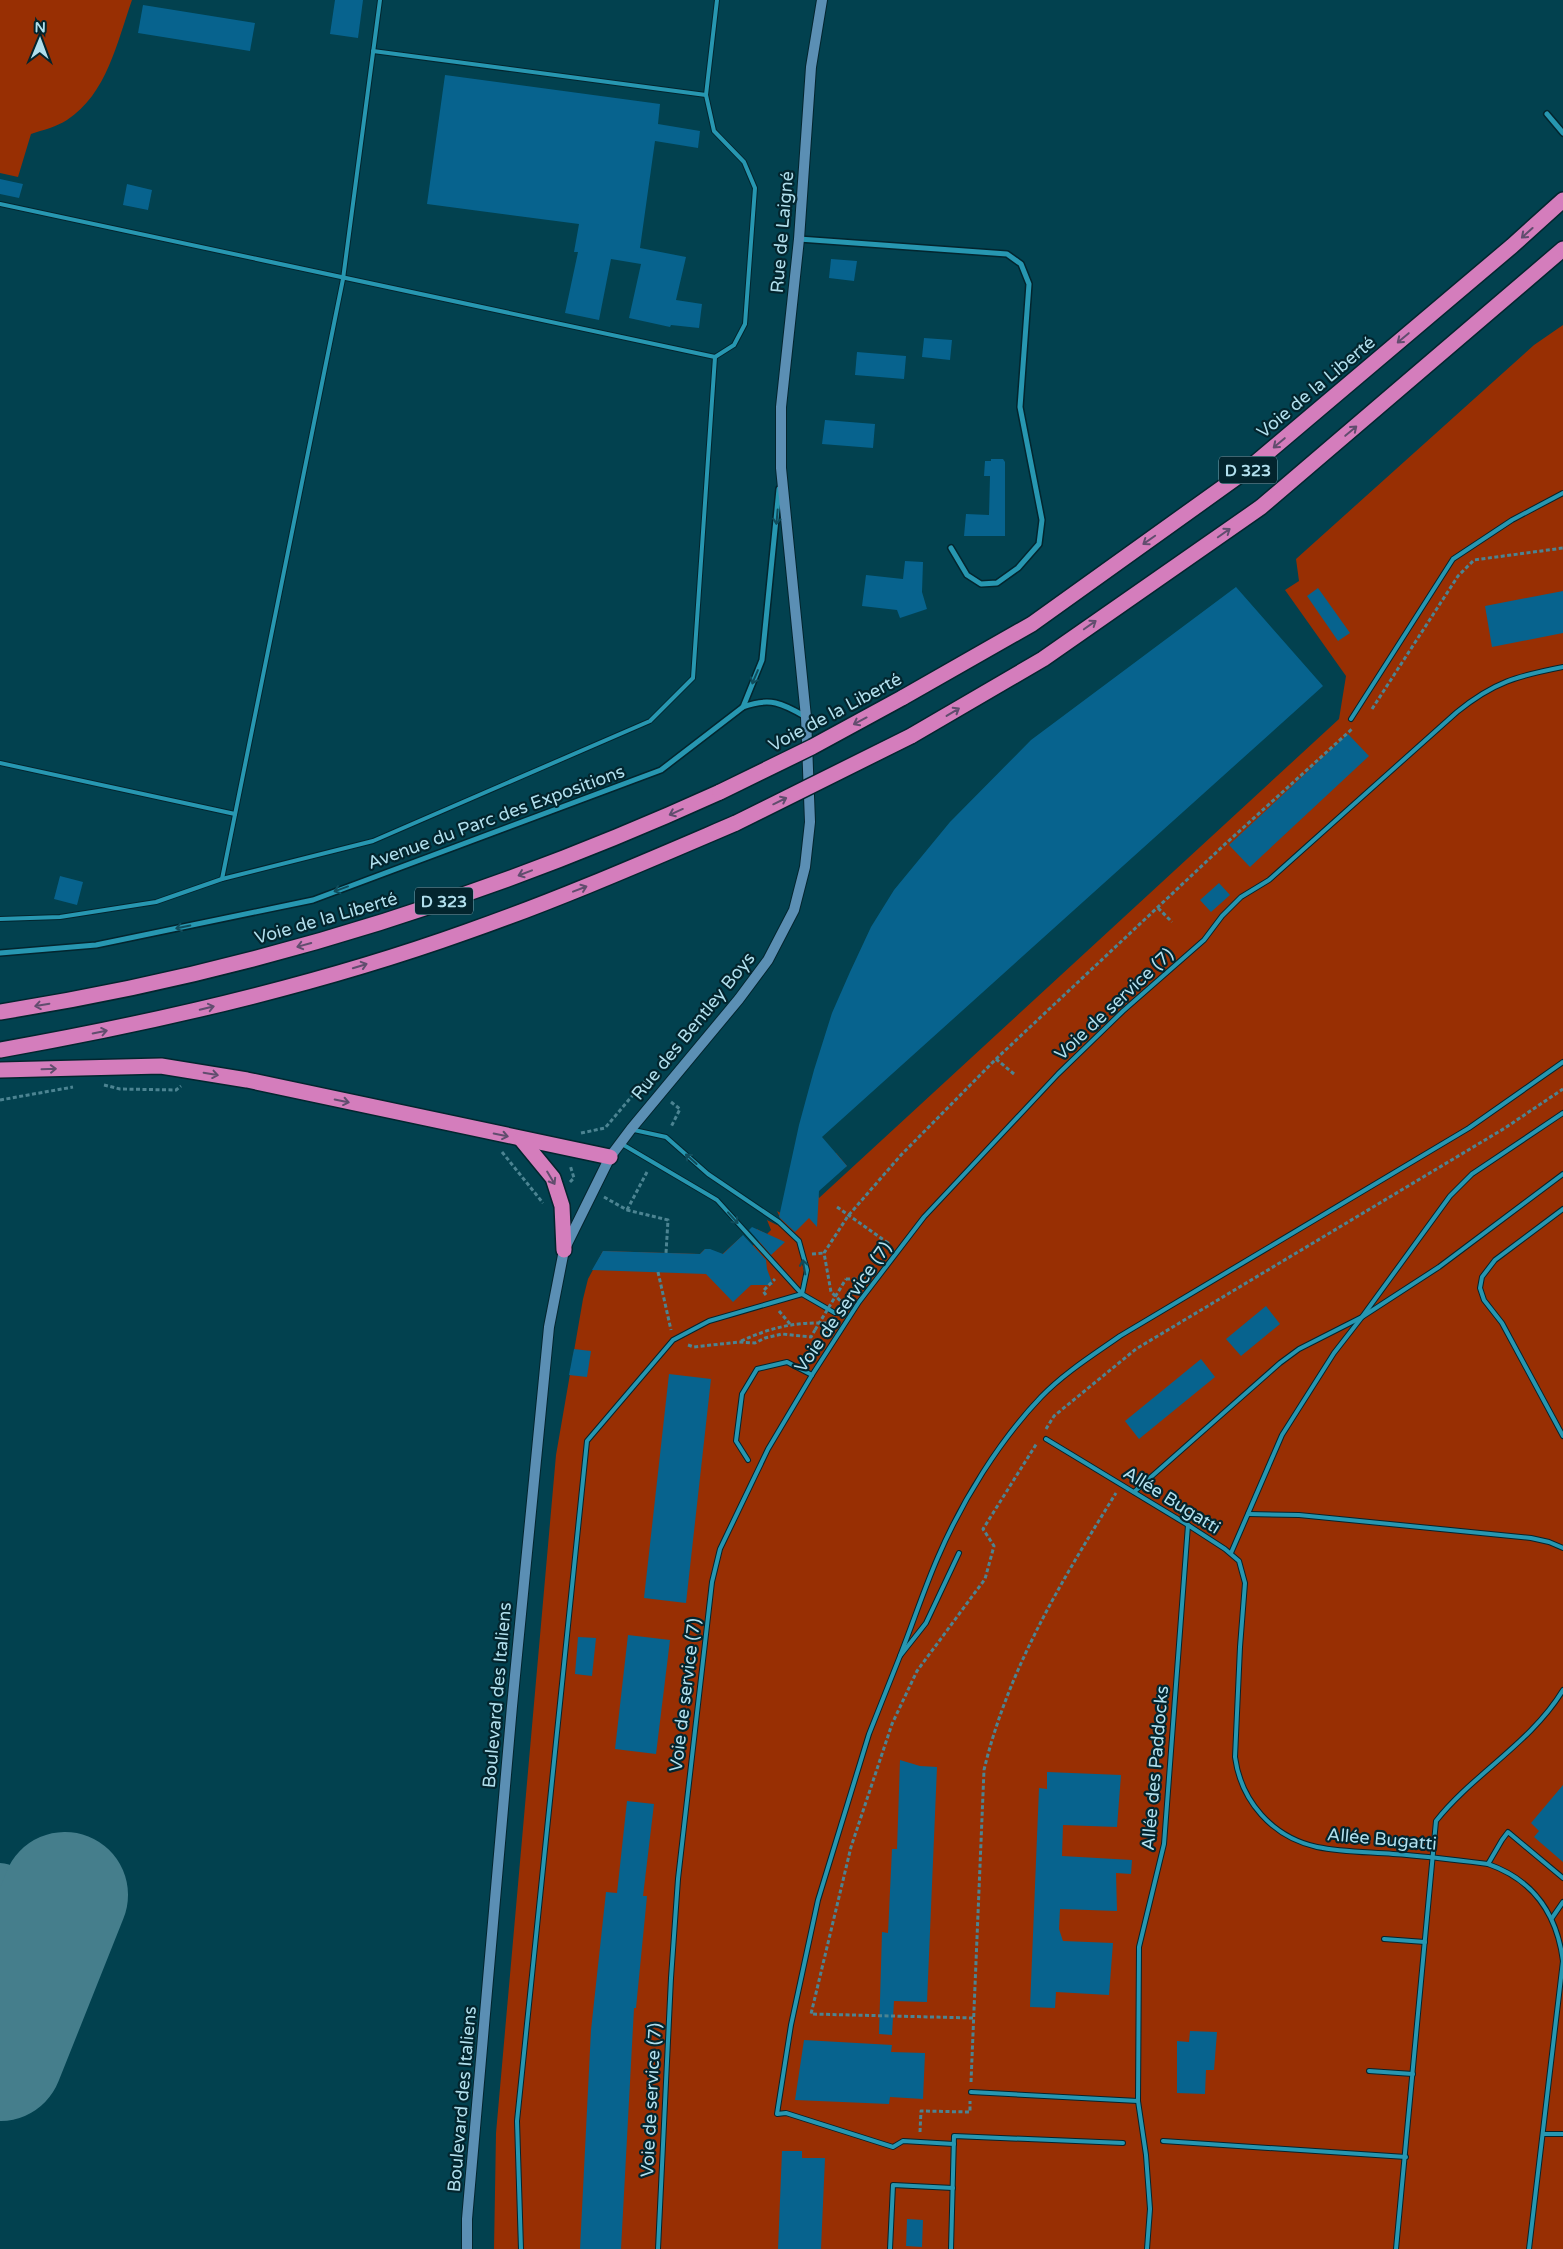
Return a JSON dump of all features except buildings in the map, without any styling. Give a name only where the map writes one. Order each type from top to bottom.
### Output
[{"type":"highway","name":"Voie de la Liberté","points":[[0,1012],[158,982],[241,962],[356,930],[514,877],[596,846],[720,792],[812,747],[1032,624],[1247,470],[1512,246],[1563,200]]},
{"type":"highway","name":"D 323","points":[[0,1050],[110,1030],[204,1008],[356,968],[465,932],[583,889],[736,823],[911,736],[1042,658],[1262,507],[1563,249]]},
{"type":"highway","points":[[0,1070],[161,1066],[247,1080],[610,1157]]},
{"type":"highway","points":[[521,1139],[553,1178],[562,1206],[564,1250]]},
{"type":"street","name":"Rue de Laigné","points":[[806,717],[781,468],[781,407],[799,239],[811,67],[822,0]]},
{"type":"street","points":[[1547,114],[1563,133]]},
{"type":"street","points":[[799,239],[1007,254],[1021,264],[1029,284],[1020,407],[1042,520],[1039,544],[1018,568],[997,582],[981,584],[967,574],[950,548]]},
{"type":"street","points":[[743,707],[762,660],[781,468]]},
{"type":"street","points":[[743,707],[758,701],[772,701],[789,707],[806,717]]},
{"type":"street","name":"Avenue du Parc des Expositions","points":[[0,953],[96,945],[313,900],[661,770],[743,707]]},
{"type":"street","name":"Rue des Bentley Boys","points":[[610,1157],[631,1129],[739,1000],[768,960],[794,910],[805,867],[810,822],[806,717]]},
{"type":"street","name":"Boulevard des Italiens","points":[[467,2249],[468,2210],[511,1716],[548,1336],[564,1250],[610,1157]]},
{"type":"lane","points":[[222,880],[343,279],[380,0]]},
{"type":"lane","points":[[0,204],[343,279],[715,357],[734,345],[746,324],[755,188],[744,162],[714,131],[706,95],[717,0]]},
{"type":"lane","points":[[373,51],[706,95]]},
{"type":"lane","points":[[0,919],[60,917],[156,902],[222,880],[373,841],[650,721],[693,678],[715,357]]},
{"type":"lane","points":[[1351,719],[1453,559],[1512,520],[1563,493]]},
{"type":"lane","name":"Voie de service (7)","points":[[658,2249],[671,1978],[678,1879],[712,1582],[720,1549],[768,1449],[812,1375],[859,1302],[924,1218],[954,1183],[1064,1068],[1123,1012],[1204,940],[1222,916],[1241,897],[1269,880],[1476,696],[1521,675],[1563,668]]},
{"type":"lane","points":[[0,763],[235,814]]},
{"type":"lane","points":[[954,2144],[904,2141],[893,2147],[786,2113],[777,2114],[791,2025],[818,1900],[869,1734],[939,1555],[976,1484],[1005,1438],[1042,1396],[1078,1366],[1120,1336],[1461,1132],[1563,1062]]},
{"type":"lane","points":[[1231,1554],[1282,1435],[1334,1353],[1410,1249],[1472,1174],[1563,1113]]},
{"type":"lane","points":[[631,1129],[666,1137],[708,1174],[779,1222],[799,1241],[807,1270],[802,1294]]},
{"type":"lane","points":[[620,1143],[717,1200],[802,1294],[836,1313]]},
{"type":"lane","points":[[1134,1492],[1280,1363],[1299,1349],[1362,1317],[1439,1267],[1563,1174]]},
{"type":"lane","points":[[1563,1209],[1495,1260],[1482,1277],[1480,1288],[1484,1300],[1502,1323],[1563,1436]]},
{"type":"lane","points":[[521,2249],[517,2121],[587,1441],[673,1340],[709,1321],[802,1294]]},
{"type":"lane","points":[[748,1460],[736,1441],[742,1394],[757,1369],[787,1362],[812,1375]]},
{"type":"lane","name":"Allée Bugatti","points":[[1046,1439],[1188,1525],[1239,1561],[1245,1583],[1235,1756],[1237,1772],[1244,1790],[1262,1817],[1278,1830],[1314,1846],[1433,1857],[1488,1864],[1500,1868],[1529,1888],[1552,1918],[1560,1938],[1563,1961],[1530,2249]]},
{"type":"lane","points":[[1248,1514],[1299,1515],[1531,1538],[1549,1542],[1563,1548]]},
{"type":"lane","name":"Allée des Paddocks","points":[[1147,2249],[1150,2209],[1146,2155],[1138,2101],[1139,1947],[1164,1844],[1188,1525]]},
{"type":"lane","points":[[900,1656],[926,1623],[959,1553]]},
{"type":"lane","points":[[1396,2249],[1436,1821],[1524,1737],[1549,1710],[1563,1690]]},
{"type":"lane","points":[[1488,1864],[1508,1832],[1563,1878]]},
{"type":"lane","points":[[1552,1918],[1563,1902]]},
{"type":"lane","points":[[1384,1939],[1425,1942]]},
{"type":"lane","points":[[1369,2071],[1413,2074]]},
{"type":"lane","points":[[970,2092],[1138,2101]]},
{"type":"lane","points":[[1544,2134],[1563,2134]]},
{"type":"lane","points":[[951,2249],[954,2136],[1124,2143]]},
{"type":"lane","points":[[1163,2141],[1406,2157]]},
{"type":"lane","points":[[890,2249],[893,2185],[953,2188]]},
{"type":"path","points":[[1371,711],[1458,576],[1474,560],[1563,548]]},
{"type":"path","points":[[847,1306],[831,1292],[824,1253],[848,1216],[901,1155],[996,1059],[1318,758],[1353,728]]},
{"type":"path","points":[[1158,908],[1172,922]]},
{"type":"path","points":[[996,1059],[1014,1074]]},
{"type":"path","points":[[103,1085],[120,1089],[176,1090],[187,1081]]},
{"type":"path","points":[[0,1100],[75,1086]]},
{"type":"path","points":[[1044,1432],[1054,1416],[1136,1349],[1506,1128],[1563,1089]]},
{"type":"path","points":[[621,1110],[605,1128],[574,1135],[569,1160],[574,1178],[627,1210],[668,1220],[666,1253]]},
{"type":"path","points":[[498,1150],[504,1153],[544,1204],[574,1178]]},
{"type":"path","points":[[837,1207],[888,1243],[882,1250]]},
{"type":"path","points":[[837,1324],[790,1324],[775,1327],[739,1342],[755,1343],[765,1338],[782,1334],[811,1337],[815,1330],[846,1279],[860,1279],[866,1272]]},
{"type":"path","points":[[973,2018],[811,2014],[851,1847],[892,1724],[917,1671],[985,1579],[994,1546],[983,1529],[1039,1440]]},
{"type":"path","points":[[972,2064],[984,1770],[991,1741],[1014,1679],[1040,1622],[1072,1564],[1116,1492]]},
{"type":"path","points":[[920,2127],[921,2111],[952,2111]]},
{"type":"shaded area","points":[[0,0],[132,0],[109,66],[92,96],[81,109],[67,120],[31,134],[18,177],[0,173]]},
{"type":"shaded area","points":[[1563,325],[1563,2249],[494,2249],[496,2133],[556,1455],[583,1299],[588,1279],[603,1251],[700,1254],[705,1249],[710,1249],[715,1254],[716,1260],[741,1237],[751,1247],[760,1240],[757,1229],[767,1234],[771,1230],[767,1220],[777,1225],[781,1220],[777,1211],[786,1216],[820,1168],[836,1153],[847,1166],[816,1186],[819,1198],[1339,719],[1346,676],[1285,590],[1299,581],[1296,559],[1534,345]]},
{"type":"taxiway","points":[[0,1888],[20,1912],[26,1923],[31,1948],[31,1961],[26,1991]]},
{"type":"runway","points":[[0,2058],[65,1895]]}]
